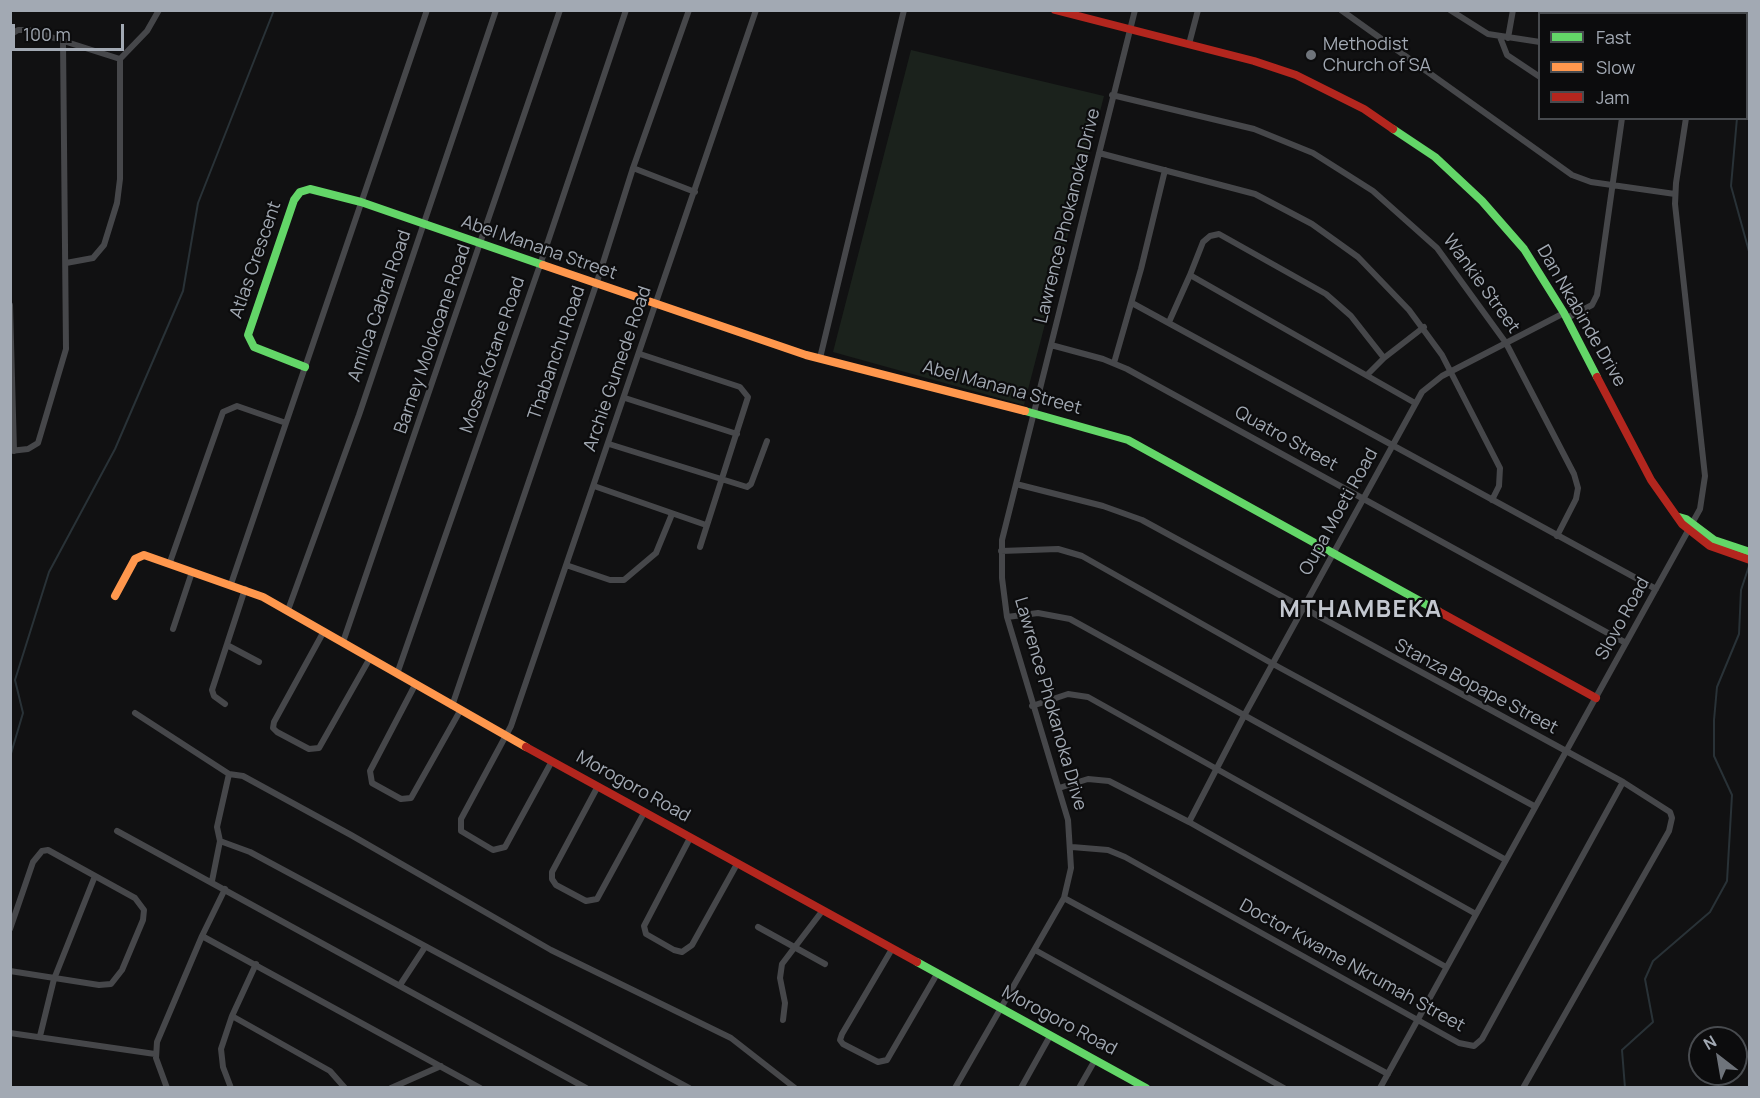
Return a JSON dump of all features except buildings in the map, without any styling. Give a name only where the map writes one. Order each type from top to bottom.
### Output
[{"type":"street","points":[[66,263],[88,260],[98,255],[104,245],[117,203],[121,162],[120,59],[147,31],[159,10]]},
{"type":"street","points":[[231,584],[427,10]]},
{"type":"street","name":"Amilca Cabral Road","points":[[288,610],[359,415],[496,10]]},
{"type":"street","name":"Barney Molokoane Road","points":[[343,642],[560,10]]},
{"type":"street","name":"Moses Kotane Road","points":[[397,674],[540,265],[626,10]]},
{"type":"street","name":"Thabanchu Road","points":[[415,685],[370,771],[372,783],[401,800],[411,798],[456,708],[597,285],[633,168],[689,10]]},
{"type":"street","name":"Archie Gumede Road","points":[[552,761],[507,845],[498,850],[490,849],[463,833],[459,822],[506,736],[625,398],[756,10]]},
{"type":"street","points":[[820,358],[904,10]]},
{"type":"street","name":"Dan Nkabinde Drive","points":[[1055,10],[1189,44],[1296,75],[1348,100],[1398,130],[1442,164],[1490,210],[1524,249],[1566,316],[1651,480],[1679,517],[1691,528],[1749,560]]},
{"type":"street","name":"Lawrence Phokanoka Drive","points":[[955,1088],[1064,898],[1071,868],[1072,847],[1059,788],[1032,706],[1007,617],[1001,551],[1003,530],[1135,10]]},
{"type":"street","points":[[1189,44],[1198,10]]},
{"type":"street","points":[[1341,10],[1565,171],[1585,181],[1675,194]]},
{"type":"street","points":[[1450,10],[1477,30],[1500,37],[1538,42]]},
{"type":"street","points":[[1508,38],[1513,10]]},
{"type":"street","points":[[10,35],[18,30],[29,30],[120,59]]},
{"type":"street","points":[[1500,37],[1507,56],[1538,76]]},
{"type":"street","points":[[10,305],[12,451],[32,448],[38,443],[63,367],[68,326],[63,41]]},
{"type":"street","name":"Wankie Street","points":[[1112,95],[1254,129],[1313,153],[1344,170],[1404,216],[1437,248],[1506,343],[1577,482],[1576,500],[1557,536]]},
{"type":"street","name":"Oupa Moeti Road","points":[[1189,822],[1216,767],[1332,553],[1394,445],[1415,403],[1429,384],[1506,343],[1592,305],[1597,295],[1622,120]]},
{"type":"street","name":"Slovo Road","points":[[1380,1088],[1700,509],[1705,484],[1675,194],[1686,120]]},
{"type":"street","points":[[1099,153],[1255,194],[1312,224],[1358,257],[1424,327],[1450,371],[1500,468],[1499,486],[1492,500]]},
{"type":"street","points":[[633,168],[695,192]]},
{"type":"street","points":[[1114,363],[1132,303],[1165,170]]},
{"type":"street","name":"Atlas Crescent","points":[[305,367],[254,347],[248,340],[248,332],[297,194],[310,189],[361,202]]},
{"type":"street","name":"Abel Manana Street","points":[[361,202],[423,226],[820,358],[1034,413],[1142,446],[1596,698]]},
{"type":"street","points":[[1169,322],[1203,242],[1210,236],[1219,234],[1326,294],[1351,316],[1384,358]]},
{"type":"street","points":[[1190,275],[1368,374],[1415,403]]},
{"type":"street","points":[[1132,303],[1656,589]]},
{"type":"street","points":[[1368,374],[1384,358],[1424,327]]},
{"type":"street","name":"Quatro Street","points":[[1051,345],[1114,363],[1626,643]]},
{"type":"street","points":[[640,354],[740,387],[748,397],[700,547]]},
{"type":"street","points":[[625,398],[737,434]]},
{"type":"street","points":[[170,562],[223,412],[237,406],[286,423]]},
{"type":"street","points":[[609,444],[721,480],[749,486],[767,441]]},
{"type":"street","name":"Stanza Bopape Street","points":[[1016,484],[1129,514],[1302,610],[1623,782],[1670,812],[1672,818],[1669,831],[1523,1088]]},
{"type":"street","points":[[594,486],[706,525]]},
{"type":"street","points":[[566,565],[614,581],[624,580],[656,553],[672,514]]},
{"type":"street","points":[[1001,551],[1059,549],[1082,556],[1273,664],[1534,806]]},
{"type":"street","name":"Dan Nkabinde Drive","points":[[1733,552],[1749,552]]},
{"type":"street","name":"Morogoro Road","points":[[115,596],[133,562],[139,556],[147,555],[245,589],[288,610],[506,736],[1141,1086]]},
{"type":"street","points":[[173,629],[192,572]]},
{"type":"street","points":[[225,704],[214,696],[212,690],[245,589]]},
{"type":"street","points":[[1007,617],[1038,613],[1070,619],[1506,860]]},
{"type":"street","points":[[324,631],[274,722],[274,730],[309,749],[319,748],[370,658]]},
{"type":"street","points":[[227,645],[259,662]]},
{"type":"street","points":[[1032,706],[1068,694],[1081,694],[1216,767],[1476,914]]},
{"type":"street","points":[[135,713],[229,774],[243,776],[351,835],[551,950],[731,1038],[795,1088]]},
{"type":"street","points":[[212,880],[220,840],[217,827],[229,774]]},
{"type":"street","points":[[1059,788],[1088,779],[1108,781],[1189,822],[1446,967]]},
{"type":"street","name":"Doctor Kwame Nkrumah Street","points":[[1072,847],[1108,850],[1125,857],[1466,1046],[1478,1043],[1623,782]]},
{"type":"street","points":[[598,786],[552,874],[554,883],[573,895],[588,902],[598,897],[644,813]]},
{"type":"street","points":[[117,831],[212,880],[586,1088]]},
{"type":"street","points":[[690,838],[644,926],[646,934],[674,950],[682,952],[692,945],[736,864]]},
{"type":"street","points":[[220,840],[250,852],[689,1088]]},
{"type":"street","points":[[10,929],[31,867],[42,851],[55,852],[138,900],[144,910],[143,920],[114,982],[104,986],[10,972]]},
{"type":"street","points":[[40,1036],[54,979],[95,876]]},
{"type":"street","points":[[167,1088],[155,1054],[157,1042],[202,936],[225,889]]},
{"type":"street","points":[[1064,898],[1388,1074]]},
{"type":"street","points":[[783,1020],[785,1003],[780,970],[794,947],[823,910]]},
{"type":"street","points":[[758,927],[825,964]]},
{"type":"street","points":[[202,936],[480,1088]]},
{"type":"street","points":[[400,985],[425,947]]},
{"type":"street","points":[[892,949],[842,1034],[840,1040],[843,1044],[878,1062],[887,1060],[937,974]]},
{"type":"street","points":[[1035,950],[1284,1088]]},
{"type":"street","points":[[231,1088],[223,1067],[221,1049],[232,1016],[256,964]]},
{"type":"street","points":[[232,1016],[330,1071],[345,1088]]},
{"type":"street","points":[[10,1033],[155,1054]]},
{"type":"street","points":[[1021,1088],[1050,1036]]},
{"type":"street","points":[[1080,1088],[1095,1060]]},
{"type":"street","points":[[391,1088],[441,1066]]},
{"type":"shaded area","points":[[911,50],[1104,96],[1024,405],[833,352]]},
{"type":"waterway","points":[[10,757],[23,713],[15,680],[49,572],[115,449],[183,291],[198,203],[274,10]]},
{"type":"waterway","points":[[1737,120],[1731,186],[1750,255]]},
{"type":"waterway","points":[[1750,486],[1750,498]]},
{"type":"waterway","points":[[1625,1088],[1622,1050],[1653,1022],[1645,979],[1653,961],[1710,912],[1727,881],[1732,795],[1714,756],[1714,720],[1717,687],[1739,634],[1741,590],[1750,563]]},
{"type":"traffic: fast","points":[[1393,129],[1435,157],[1482,201],[1524,249],[1564,313],[1597,377]]},
{"type":"traffic: fast","points":[[305,367],[254,347],[248,335],[294,200],[300,192],[310,189],[361,202],[543,265]]},
{"type":"traffic: fast","points":[[1025,411],[1128,440],[1438,611]]},
{"type":"traffic: fast","points":[[1679,517],[1686,519],[1714,540],[1750,552]]},
{"type":"traffic: fast","points":[[917,962],[1146,1088]]},
{"type":"traffic: slow","points":[[543,265],[806,355],[1025,411]]},
{"type":"traffic: slow","points":[[115,596],[135,559],[144,555],[263,597],[526,747]]},
{"type":"traffic: jam","points":[[1055,10],[1254,61],[1296,75],[1364,109],[1393,129]]},
{"type":"traffic: jam","points":[[1597,377],[1651,480],[1682,524],[1710,546],[1750,560]]},
{"type":"traffic: jam","points":[[1438,611],[1596,698]]},
{"type":"traffic: jam","points":[[526,747],[917,962]]},
{"type":"place","name":"Methodist Church of SA","points":[[1311,55]]},
{"type":"district","name":"MTHAMBEKA","points":[[1361,610]]}]
